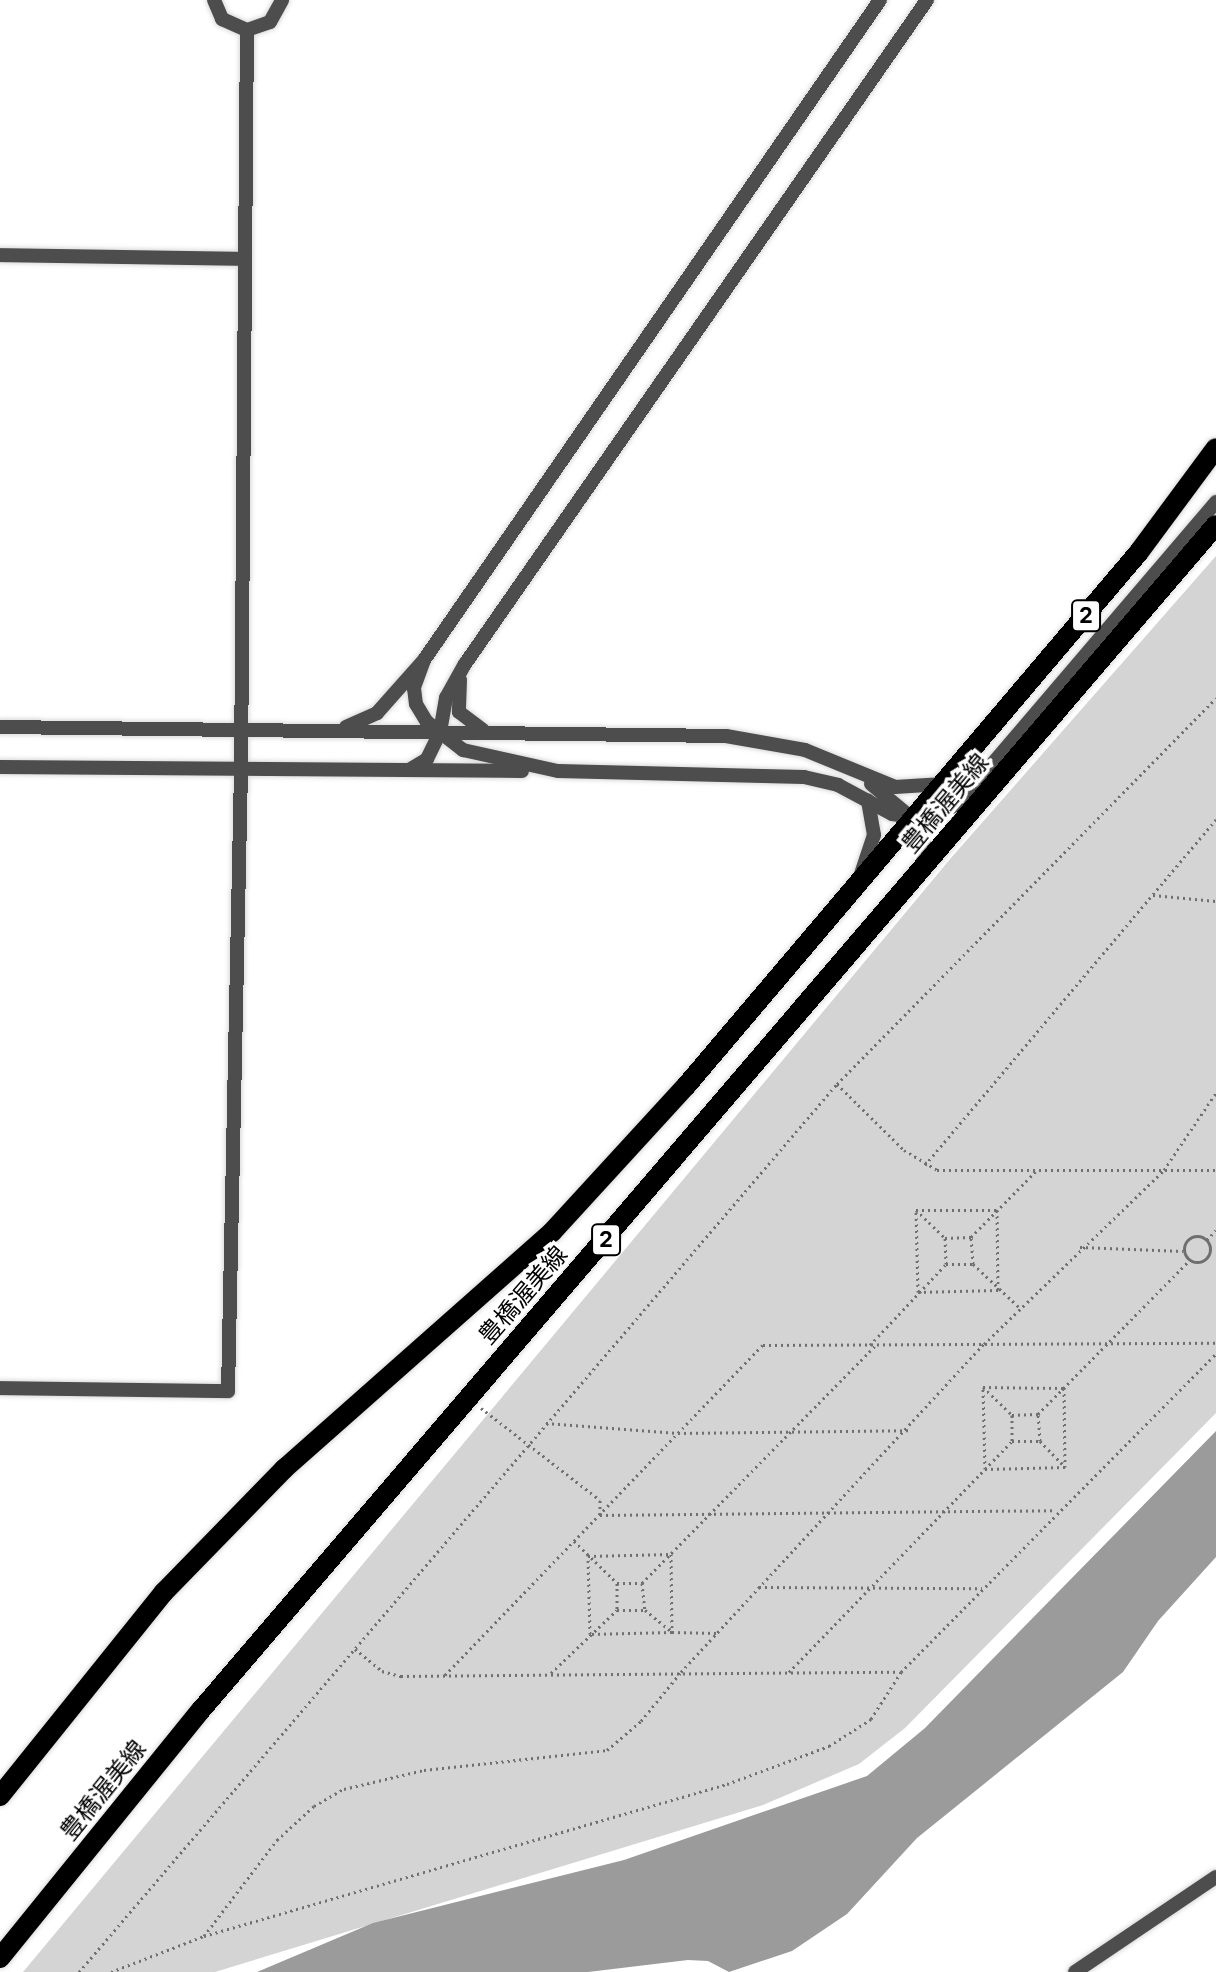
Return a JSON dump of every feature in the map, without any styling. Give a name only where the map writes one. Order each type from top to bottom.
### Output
[{"type":"main road","name":"豊橋渥美線","points":[[0,1796],[164,1592],[284,1469],[552,1232],[855,891],[950,779],[1139,552],[1216,448]]},
{"type":"main road","name":"豊橋渥美線","points":[[0,1958],[201,1710],[1216,525]]},
{"type":"street","points":[[214,0],[222,19],[247,30],[270,22],[282,0]]},
{"type":"street","points":[[335,731],[377,713],[424,660],[879,0]]},
{"type":"street","points":[[409,770],[427,759],[440,732],[446,698],[465,664],[927,0]]},
{"type":"street","points":[[0,1388],[228,1391],[241,770],[247,30]]},
{"type":"street","points":[[0,255],[245,259]]},
{"type":"street","points":[[0,767],[558,771],[804,777],[838,785],[867,801],[914,820],[944,815],[959,803],[1216,502]]},
{"type":"street","points":[[424,660],[414,688],[416,704],[440,732],[463,750],[558,771]]},
{"type":"street","points":[[465,664],[458,689],[459,712],[468,724],[488,733]]},
{"type":"street","points":[[0,727],[754,738],[805,750],[912,790],[950,779]]},
{"type":"street","points":[[848,768],[914,820],[925,846],[922,870]]},
{"type":"street","points":[[855,891],[874,835],[867,801]]},
{"type":"street","points":[[1075,1972],[1216,1877]]},
{"type":"path","points":[[79,1972],[837,1084],[1216,698]]},
{"type":"path","points":[[925,1165],[1216,819]]},
{"type":"path","points":[[1153,895],[1216,901]]},
{"type":"path","points":[[837,1084],[925,1165],[937,1170],[1216,1170]]},
{"type":"path","points":[[204,1936],[277,1840],[314,1806],[344,1789],[424,1770],[607,1750],[641,1721],[716,1633],[909,1430],[984,1344],[1080,1247],[1164,1170],[1216,1093]]},
{"type":"path","points":[[945,1238],[971,1237],[1037,1169]]},
{"type":"path","points":[[916,1210],[997,1210]]},
{"type":"path","points":[[916,1210],[945,1238],[946,1264]]},
{"type":"path","points":[[916,1210],[918,1292]]},
{"type":"path","points":[[997,1210],[998,1290]]},
{"type":"path","points":[[1207,1240],[1216,1230]]},
{"type":"path","points":[[1012,1415],[1038,1414],[1189,1261],[1206,1259],[1213,1250],[1207,1240],[1196,1236],[1186,1240],[1183,1251],[1189,1261]]},
{"type":"path","points":[[971,1237],[973,1264],[1020,1308]]},
{"type":"path","points":[[1080,1247],[1183,1251]]},
{"type":"path","points":[[870,1345],[946,1264],[973,1264]]},
{"type":"path","points":[[918,1292],[998,1290]]},
{"type":"path","points":[[445,1675],[763,1345],[1216,1343]]},
{"type":"path","points":[[574,1541],[617,1583],[642,1583],[714,1514],[876,1344]]},
{"type":"path","points":[[111,1972],[204,1936],[727,1784],[829,1746],[871,1719],[901,1672],[1057,1510],[1216,1354]]},
{"type":"path","points":[[983,1387],[1064,1388]]},
{"type":"path","points":[[789,1672],[1012,1441],[1012,1415],[983,1387]]},
{"type":"path","points":[[983,1387],[985,1469]]},
{"type":"path","points":[[1064,1388],[1065,1467]]},
{"type":"path","points":[[468,1398],[600,1500],[600,1515]]},
{"type":"path","points":[[1038,1414],[1040,1441],[1065,1467]]},
{"type":"path","points":[[546,1423],[678,1433],[909,1430]]},
{"type":"path","points":[[1012,1441],[1040,1441]]},
{"type":"path","points":[[985,1469],[1065,1467]]},
{"type":"path","points":[[600,1515],[1057,1510]]},
{"type":"path","points":[[588,1556],[671,1554]]},
{"type":"path","points":[[671,1554],[672,1632]]},
{"type":"path","points":[[588,1556],[590,1634]]},
{"type":"path","points":[[617,1583],[617,1610]]},
{"type":"path","points":[[642,1583],[645,1610]]},
{"type":"path","points":[[759,1587],[982,1588]]},
{"type":"path","points":[[551,1673],[617,1610],[645,1610],[672,1632]]},
{"type":"path","points":[[590,1634],[716,1633]]},
{"type":"path","points":[[355,1649],[382,1671],[445,1675],[901,1672]]},
{"type":"shaded area","points":[[1216,556],[1216,1413],[905,1728],[859,1764],[763,1805],[215,1972],[23,1972],[951,858]]},
{"type":"shaded area","points":[[1216,1431],[1216,1557],[1158,1621],[1123,1672],[917,1838],[847,1914],[792,1951],[729,1972],[708,1961],[688,1960],[588,1972],[257,1972],[373,1923],[624,1860],[867,1776],[925,1728]]}]
